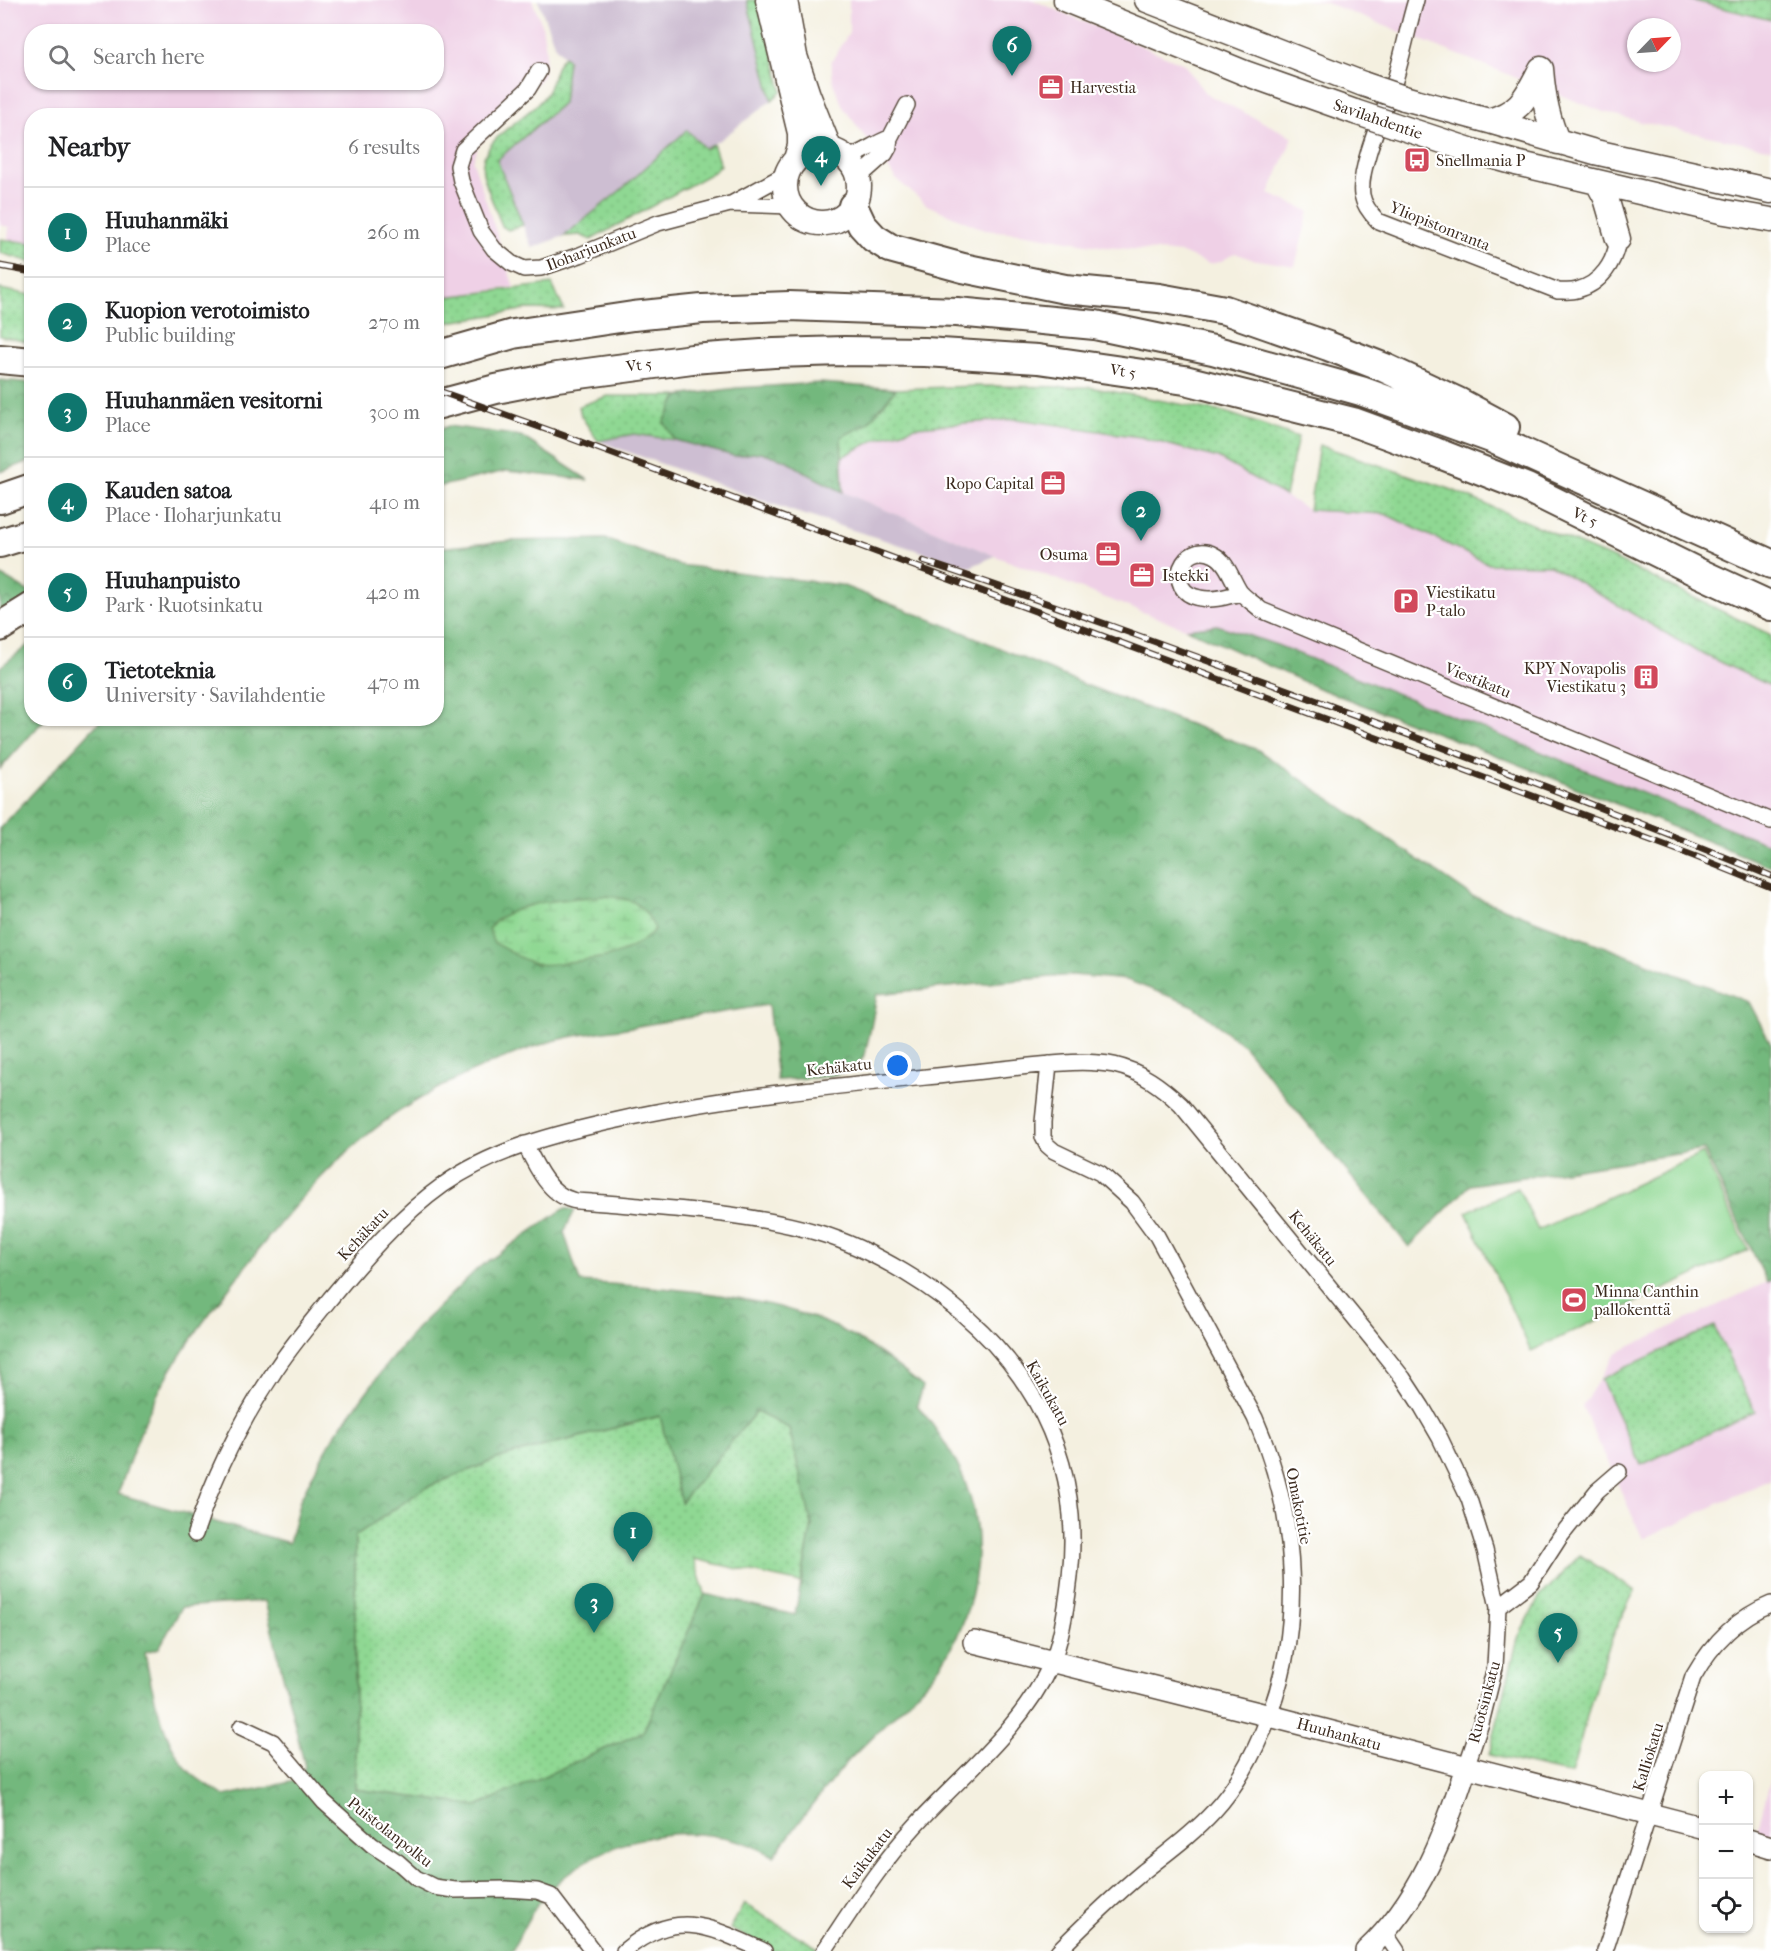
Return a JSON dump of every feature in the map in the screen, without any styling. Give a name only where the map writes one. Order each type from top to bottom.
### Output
[{"type":"highway","points":[[854,206],[862,225],[874,238],[890,248],[963,268],[1065,289],[1159,298],[1225,310],[1328,346],[1384,368],[1460,403],[1510,430],[1596,484]]},
{"type":"highway","name":"Vt 5","points":[[444,354],[513,334],[633,316],[702,309],[789,306],[957,312],[1095,324],[1213,350],[1361,391],[1491,438],[1771,564]]},
{"type":"highway","points":[[444,338],[513,334]]},
{"type":"highway","name":"Vt 5","points":[[444,403],[496,389],[557,377],[692,359],[774,353],[925,352],[1038,359],[1185,380],[1353,422],[1435,452],[1527,488],[1696,572],[1771,606]]},
{"type":"highway","points":[[0,359],[24,361]]},
{"type":"highway","points":[[444,407],[496,389]]},
{"type":"highway","points":[[0,499],[24,491]]},
{"type":"highway","points":[[0,543],[24,536]]},
{"type":"highway","points":[[0,627],[24,612]]},
{"type":"main road","points":[[768,0],[800,133],[800,146],[791,166],[784,192],[790,206],[802,218],[812,223],[824,224],[846,215],[854,206],[859,188],[808,95],[795,56],[785,0]]},
{"type":"main road","name":"Savilahdentie","points":[[1066,0],[1245,73],[1473,151],[1643,194],[1771,220]]},
{"type":"main road","name":"Savilahdentie","points":[[1147,0],[1404,98],[1595,152],[1771,191]]},
{"type":"main road","points":[[1489,121],[1507,116],[1516,108],[1526,98],[1542,69],[1544,99],[1558,142]]},
{"type":"main road","points":[[791,166],[807,152],[819,149],[845,162]]},
{"type":"main road","points":[[1598,183],[1606,198],[1618,239]]},
{"type":"main road","points":[[1618,239],[1621,218],[1629,204],[1643,194]]},
{"type":"street","name":"Yliopistonranta","points":[[1416,0],[1395,78],[1372,142],[1362,180],[1362,196],[1368,210],[1378,221],[1558,291],[1576,291],[1593,283],[1611,265],[1618,239]]},
{"type":"street","name":"Iloharjunkatu","points":[[539,71],[528,89],[463,150],[458,166],[461,181],[481,231],[494,249],[524,269],[541,268],[658,223],[730,204],[790,206]]},
{"type":"street","points":[[845,162],[885,154],[890,138],[907,105]]},
{"type":"street","points":[[845,162],[878,142],[890,138]]},
{"type":"street","name":"Iloharjunkatu","points":[[730,204],[791,166]]},
{"type":"street","name":"Viestikatu","points":[[1241,593],[1261,610],[1771,821]]},
{"type":"street","name":"Kehäkatu","points":[[195,1534],[234,1439],[275,1370],[345,1280],[386,1232],[446,1183],[484,1162],[525,1144],[583,1127],[640,1114],[728,1099],[813,1088],[1049,1064],[1090,1062],[1118,1066],[1150,1079],[1180,1105],[1403,1378],[1445,1448],[1469,1499],[1485,1550],[1498,1607]]},
{"type":"street","name":"Omakotitie","points":[[1049,1064],[1043,1122],[1043,1137],[1047,1145],[1054,1151],[1100,1173],[1132,1202],[1157,1236],[1236,1380],[1268,1447],[1284,1506],[1293,1596],[1287,1654],[1270,1716],[1248,1763],[1216,1810],[1115,1896],[1058,1951]]},
{"type":"street","name":"Kaikukatu","points":[[525,1144],[537,1168],[553,1189],[570,1200],[736,1215],[784,1224],[852,1244],[885,1260],[937,1292],[979,1326],[1013,1366],[1040,1407],[1050,1430],[1065,1478],[1072,1516],[1068,1595],[1052,1661],[1014,1721],[959,1783],[915,1825],[878,1873],[824,1951]]},
{"type":"street","points":[[1498,1607],[1531,1582],[1560,1537],[1597,1491],[1619,1472]]},
{"type":"street","name":"Kalliokatu","points":[[1605,1951],[1693,1677],[1711,1649],[1732,1627],[1756,1610],[1771,1604]]},
{"type":"street","name":"Ruotsinkatu","points":[[1366,1951],[1385,1933],[1416,1890],[1431,1863],[1466,1767],[1495,1666],[1498,1607]]},
{"type":"street","name":"Huuhankatu","points":[[974,1642],[1699,1827]]},
{"type":"street","name":"Puistolanpolku","points":[[241,1727],[273,1742],[324,1802],[372,1845],[398,1862],[416,1878],[434,1887],[455,1890],[506,1889],[537,1891],[551,1896],[593,1951]]},
{"type":"street","points":[[1753,1841],[1771,1847]]},
{"type":"street","points":[[624,1951],[650,1932],[677,1925],[703,1927],[764,1951]]},
{"type":"street","points":[[1385,1933],[1397,1951]]},
{"type":"shaded area","points":[[0,0],[532,0],[542,25],[546,50],[543,76],[478,146],[473,161],[514,287],[444,297],[444,108],[24,108],[24,242],[8,239],[9,227],[0,225]]},
{"type":"shaded area","points":[[538,0],[747,0],[772,100],[705,149],[687,131],[622,189],[564,236],[532,248],[496,160],[563,103],[568,60],[555,46]]},
{"type":"shaded area","points":[[849,0],[1033,0],[1184,64],[1205,93],[1293,137],[1269,194],[1309,211],[1295,266],[1251,259],[1235,253],[1220,262],[1209,264],[1182,253],[1105,247],[1021,233],[985,230],[927,205],[896,179],[843,107],[833,83],[831,62],[849,33]]},
{"type":"shaded area","points":[[1303,0],[1771,0],[1771,149],[1641,122],[1601,111],[1322,2]]},
{"type":"shaded area","points":[[1017,419],[1140,437],[1218,458],[1309,510],[1385,514],[1489,564],[1550,565],[1696,651],[1771,686],[1771,845],[1277,645],[1217,625],[1187,629],[995,556],[843,492],[842,457],[877,439],[916,427]]},
{"type":"shaded area","points":[[634,434],[675,440],[734,456],[761,452],[786,460],[843,492],[995,556],[970,567],[792,511],[598,441]]},
{"type":"shaded area","points":[[1771,1280],[1771,1479],[1643,1539],[1582,1406],[1616,1353]]},
{"type":"shaded area","points":[[1771,1778],[1771,1839],[1756,1835]]},
{"type":"green space","points":[[747,0],[761,0],[782,91],[772,100]]},
{"type":"green space","points":[[1690,0],[1771,0],[1771,20]]},
{"type":"green space","points":[[564,56],[568,60],[563,103],[497,160],[523,225],[508,230],[502,226],[489,193],[483,173],[483,161],[487,150],[495,140],[544,97],[557,66]]},
{"type":"green space","points":[[687,130],[705,149],[713,144],[720,165],[714,172],[591,240],[580,235],[564,236],[622,189]]},
{"type":"green space","points":[[0,239],[24,242],[24,260],[0,253]]},
{"type":"green space","points":[[552,284],[564,310],[528,309],[444,323],[444,297]]},
{"type":"green space","points":[[0,289],[24,294],[24,341],[0,336]]},
{"type":"green space","points":[[0,380],[24,382],[24,463],[0,472]]},
{"type":"green space","points":[[820,383],[896,389],[867,424],[841,437],[843,492],[786,460],[761,452],[734,456],[675,440],[664,422],[678,396],[737,388]]},
{"type":"green space","points":[[976,386],[1089,387],[1228,413],[1298,437],[1285,496],[1218,458],[1140,437],[1017,419],[916,427],[877,439],[842,457],[840,436],[867,424],[896,389]]},
{"type":"green space","points":[[608,396],[678,396],[664,422],[675,440],[634,434],[598,441],[581,416],[579,406]]},
{"type":"green space","points":[[448,426],[521,436],[588,480],[506,471],[444,485],[444,428]]},
{"type":"green space","points":[[1319,445],[1450,489],[1616,560],[1771,635],[1771,686],[1696,651],[1550,565],[1489,564],[1385,514],[1309,510]]},
{"type":"green space","points":[[605,539],[679,565],[841,585],[958,630],[1083,684],[1258,750],[1472,896],[1749,1002],[1771,1044],[1771,1280],[1767,1282],[1704,1150],[1470,1185],[1409,1247],[1243,1045],[1192,1005],[1127,980],[1072,975],[877,994],[862,1059],[846,1071],[823,1077],[777,1080],[768,1005],[570,1037],[513,1055],[477,1069],[409,1105],[357,1143],[309,1190],[245,1267],[180,1355],[159,1391],[146,1420],[118,1494],[289,1543],[300,1500],[336,1433],[416,1329],[478,1268],[565,1208],[575,1210],[564,1232],[580,1282],[697,1292],[783,1308],[826,1323],[856,1338],[884,1356],[923,1387],[917,1405],[956,1461],[973,1506],[976,1532],[977,1557],[974,1582],[959,1631],[947,1654],[923,1686],[840,1770],[774,1856],[751,1845],[712,1835],[663,1835],[639,1839],[616,1847],[573,1870],[547,1893],[530,1917],[512,1951],[0,1951],[0,828],[95,726],[444,726],[444,547],[511,541]],"holes":[[[756,1412],[789,1428],[812,1525],[795,1615],[705,1594],[643,1732],[477,1806],[355,1789],[355,1536],[425,1488],[502,1457],[660,1416],[681,1502]],[[265,1601],[305,1767],[295,1781],[224,1796],[190,1772],[181,1761],[173,1748],[160,1715],[145,1652],[159,1648],[182,1607]]]},
{"type":"green space","points":[[0,577],[24,589],[24,601],[0,618]]},
{"type":"green space","points":[[1217,625],[1277,645],[1771,845],[1771,867],[1503,758],[1318,688],[1187,629]]},
{"type":"green space","points":[[24,648],[24,726],[39,726],[0,769],[0,667]]},
{"type":"green space","points":[[603,896],[622,898],[635,903],[646,913],[655,929],[626,951],[549,965],[527,960],[493,942],[489,928],[511,912],[526,906],[558,900]]},
{"type":"green space","name":"Minna Canthin pallokenttä","points":[[1703,1153],[1748,1250],[1531,1351],[1466,1212],[1518,1188],[1538,1230]]},
{"type":"green space","points":[[1714,1326],[1755,1412],[1641,1465],[1601,1379]]},
{"type":"green space","points":[[756,1411],[789,1428],[812,1525],[801,1583],[694,1559],[705,1594],[643,1732],[477,1806],[355,1789],[355,1536],[425,1488],[502,1457],[661,1416],[681,1502]]},
{"type":"green space","points":[[1580,1555],[1635,1591],[1605,1657],[1571,1774],[1489,1755],[1518,1638],[1539,1598]]},
{"type":"green space","points":[[744,1904],[818,1948],[815,1951],[774,1951],[730,1929]]},
{"type":"railway","points":[[0,266],[24,270]]},
{"type":"railway","points":[[444,393],[1694,856],[1771,887]]},
{"type":"railway","points":[[923,561],[1103,623],[1351,713],[1771,876]]},
{"type":"place","name":"Tietoteknia","points":[[1012,76]]},
{"type":"place","name":"Harvestia","points":[[1051,87]]},
{"type":"place","name":"Snellmania P","points":[[1417,160]]},
{"type":"place","name":"Kauden satoa","points":[[821,186]]},
{"type":"place","name":"Ropo Capital","points":[[1053,483]]},
{"type":"place","name":"Kuopion verotoimisto","points":[[1141,541]]},
{"type":"place","name":"Osuma","points":[[1108,554]]},
{"type":"place","name":"Istekki","points":[[1142,575]]},
{"type":"place","name":"Viestikatu P-talo","points":[[1406,601]]},
{"type":"place","name":"KPY Novapolis Viestikatu 3","points":[[1646,677]]},
{"type":"place","name":"Minna Canthin pallokenttä","points":[[1574,1300]]},
{"type":"place","name":"Huuhanmäki","points":[[633,1562]]},
{"type":"place","name":"Huuhanmäen vesitorni","points":[[594,1633]]},
{"type":"place","name":"Huuhanpuisto","points":[[1558,1663]]}]
